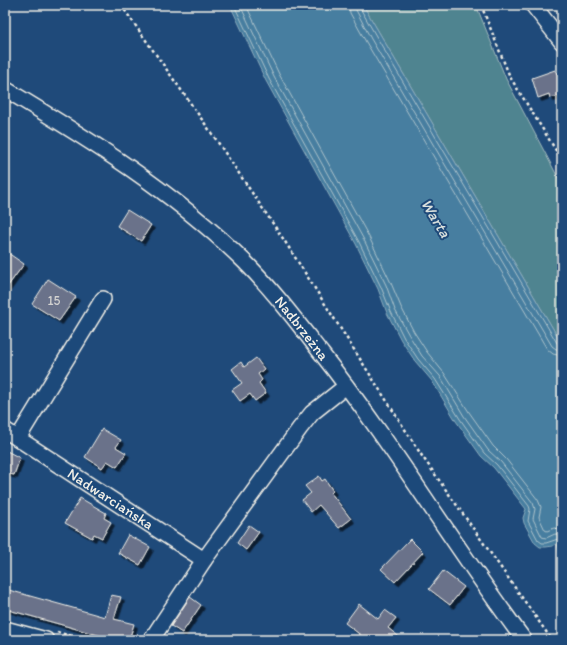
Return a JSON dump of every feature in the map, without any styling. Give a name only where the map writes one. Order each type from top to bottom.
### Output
[{"type":"street","points":[[533,5],[562,42]]},
{"type":"street","name":"Nadbrzeżna","points":[[5,90],[88,139],[120,160],[161,190],[222,240],[246,263],[272,291],[346,386],[524,640]]},
{"type":"street","name":"Nadwarciańska","points":[[103,299],[11,434],[204,560]]},
{"type":"street","points":[[151,640],[204,560],[306,420],[318,408],[346,386]]},
{"type":"street","points":[[5,629],[46,640]]},
{"type":"path","points":[[121,5],[197,112],[284,240],[422,456],[552,640]]},
{"type":"path","points":[[481,5],[510,77],[562,160]]},
{"type":"green space","points":[[363,5],[476,5],[506,79],[562,185],[562,344]]},
{"type":"water","name":"Warta","points":[[230,5],[363,5],[562,344],[562,568],[557,543],[553,546],[540,547],[535,543],[524,523],[523,518],[526,509],[494,468],[481,456],[456,421],[432,381],[415,361],[401,340],[387,313],[378,289],[356,244],[266,81]]},
{"type":"building","points":[[555,70],[557,74],[560,74],[562,80],[562,95],[550,98],[549,94],[538,98],[532,78]]},
{"type":"building","points":[[127,210],[151,225],[141,241],[117,226]]},
{"type":"building","points":[[5,251],[24,264],[5,290]]},
{"type":"building","points":[[48,279],[76,297],[59,321],[32,304]]},
{"type":"building","points":[[256,358],[264,369],[258,374],[262,380],[259,383],[266,393],[255,401],[250,394],[240,401],[232,390],[242,383],[232,369],[241,362],[244,367]]},
{"type":"building","points":[[102,429],[121,440],[116,447],[126,453],[117,467],[107,461],[102,468],[85,457]]},
{"type":"building","points":[[5,450],[20,458],[14,475],[5,473]]},
{"type":"building","points":[[319,476],[322,481],[325,479],[333,491],[331,493],[351,519],[339,528],[319,505],[311,512],[302,500],[311,493],[305,486]]},
{"type":"building","points":[[80,498],[106,513],[104,518],[111,522],[102,538],[94,534],[92,538],[65,523]]},
{"type":"building","points":[[249,525],[259,532],[246,550],[237,543]]},
{"type":"building","points":[[128,535],[150,547],[140,565],[118,553]]},
{"type":"building","points":[[410,539],[423,552],[395,582],[381,569]]},
{"type":"building","points":[[443,571],[464,587],[450,605],[429,589]]},
{"type":"building","points":[[5,589],[105,617],[111,595],[121,597],[114,619],[134,624],[129,640],[116,640],[5,609]]},
{"type":"building","points":[[190,597],[201,605],[182,633],[171,626]]},
{"type":"building","points":[[359,604],[378,619],[385,610],[396,618],[388,628],[403,640],[367,640],[345,623]]}]
